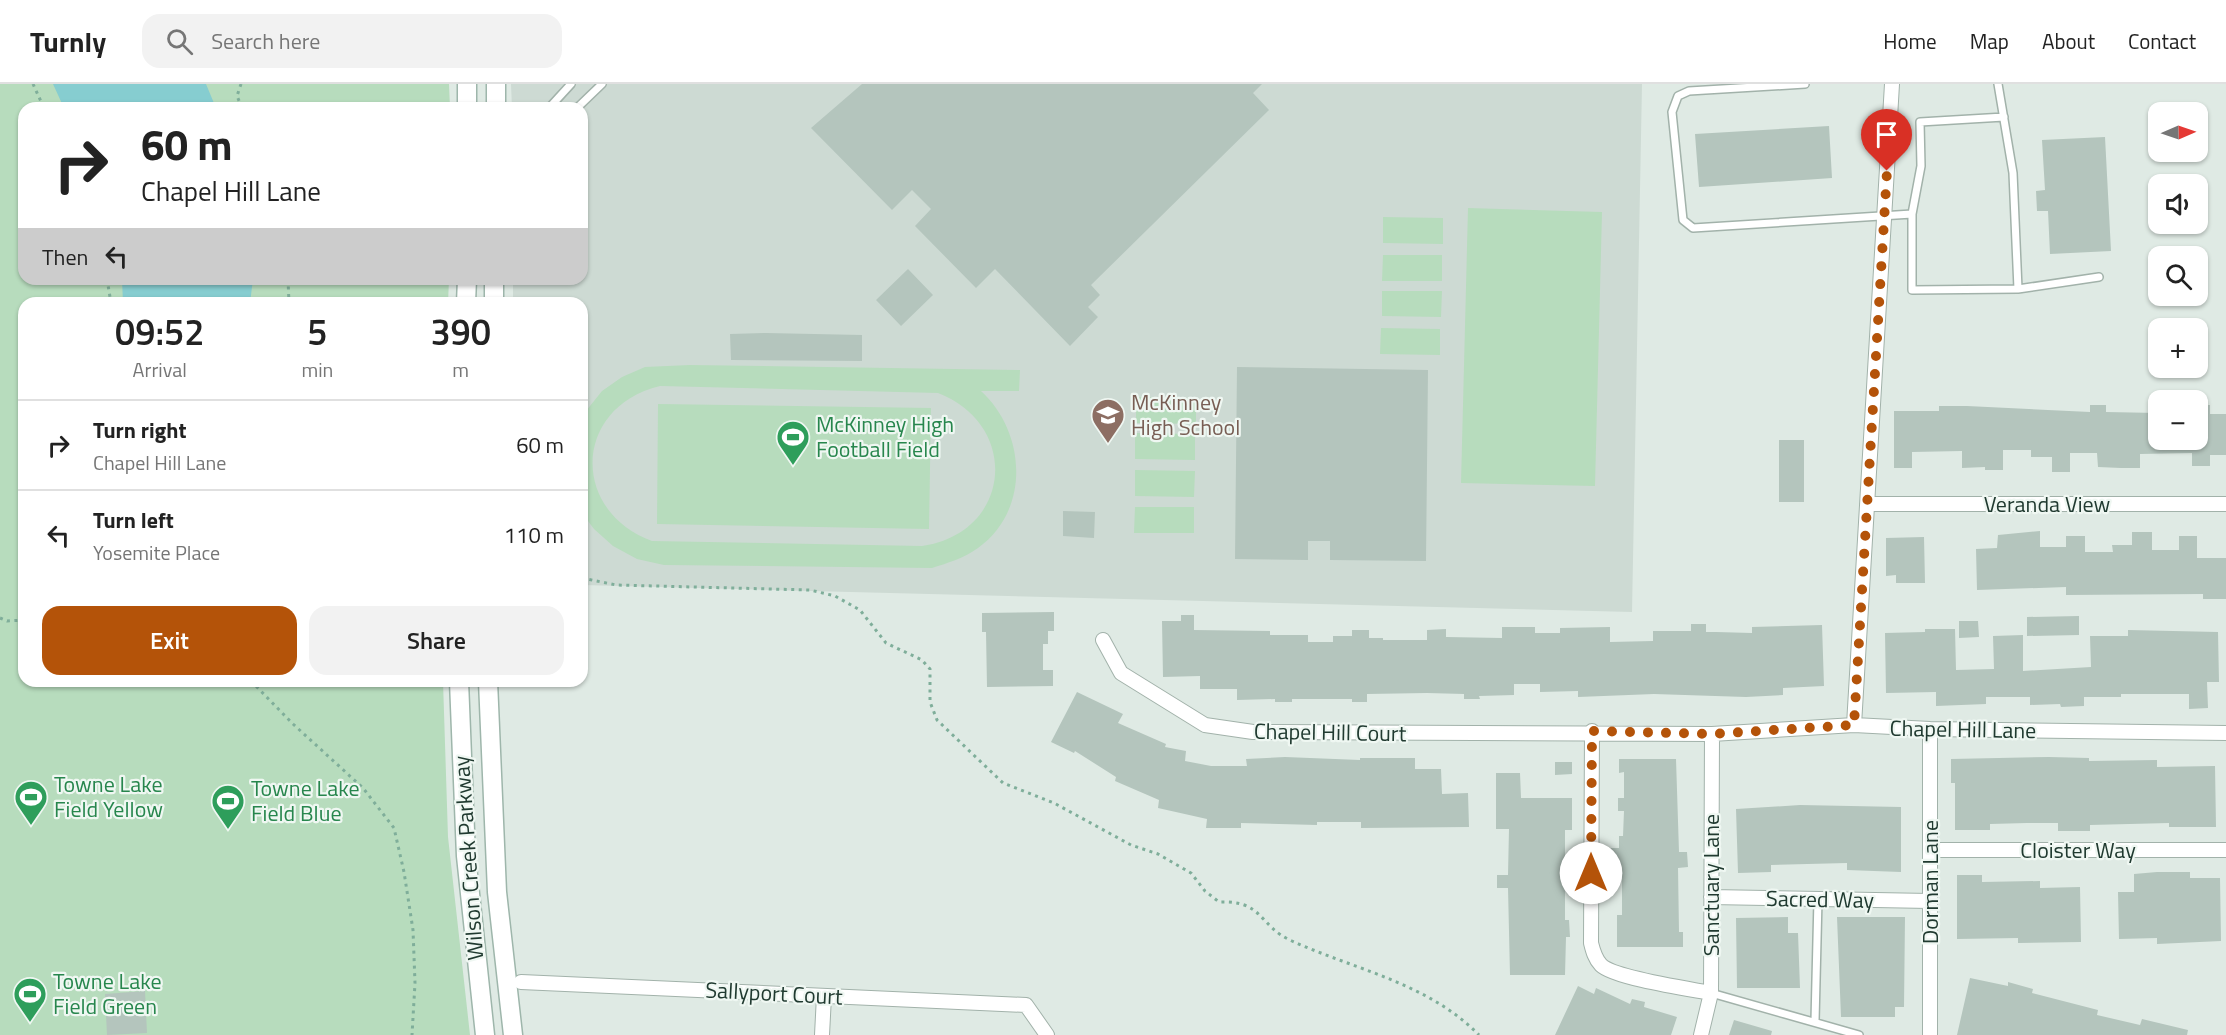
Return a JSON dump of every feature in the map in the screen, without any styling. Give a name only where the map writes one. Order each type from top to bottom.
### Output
[{"type":"main road","points":[[467,84],[467,102]]},
{"type":"main road","points":[[496,84],[496,102]]},
{"type":"main road","name":"Wilson Creek Parkway","points":[[459,687],[466,856],[485,1035]]},
{"type":"main road","name":"Wilson Creek Parkway","points":[[488,687],[497,892],[509,1034]]},
{"type":"street","points":[[1854,725],[1892,84]]},
{"type":"street","name":"Veranda View","points":[[1867,504],[2226,504]]},
{"type":"street","name":"Chapel Hill Court","points":[[1103,640],[1121,673],[1204,725],[1253,732],[1592,731]]},
{"type":"street","name":"Chapel Hill Lane","points":[[1592,731],[1712,734],[1854,725],[1930,729],[2226,733]]},
{"type":"street","name":"Dorman Lane","points":[[1930,729],[1930,1035]]},
{"type":"street","points":[[1592,731],[1591,943],[1594,954],[1602,966],[1616,973],[1711,993]]},
{"type":"street","name":"Sanctuary Lane","points":[[1701,1035],[1711,993],[1712,734]]},
{"type":"street","name":"Cloister Way","points":[[1930,850],[2226,850]]},
{"type":"street","name":"Sacred Way","points":[[1711,897],[1930,901]]},
{"type":"street","name":"Sallyport Court","points":[[521,982],[1026,1005],[1047,1035]]},
{"type":"street","points":[[822,1035],[824,996]]},
{"type":"lane","points":[[554,102],[571,84]]},
{"type":"lane","points":[[583,102],[602,84]]},
{"type":"lane","points":[[1805,84],[1689,91],[1678,96],[1672,112],[1683,220],[1693,228],[1912,214]]},
{"type":"lane","points":[[1998,84],[2013,173],[2018,289]]},
{"type":"lane","points":[[2004,117],[1920,122],[1921,166],[1912,214],[1912,290],[2018,289],[2099,277]]},
{"type":"lane","points":[[1815,1021],[1818,899]]},
{"type":"lane","points":[[1711,993],[1859,1035]]},
{"type":"path","points":[[33,84],[41,102]]},
{"type":"path","points":[[240,102],[237,96],[241,84]]},
{"type":"path","points":[[588,579],[616,585],[810,590],[835,596],[860,610],[886,643],[922,660],[930,669],[930,702],[937,720],[1003,783],[1054,802],[1131,846],[1167,859],[1191,873],[1205,891],[1219,902],[1236,901],[1256,909],[1270,927],[1289,940],[1436,999],[1461,1017],[1479,1035]]},
{"type":"path","points":[[0,618],[7,621],[18,620]]},
{"type":"path","points":[[257,687],[293,724],[363,788],[394,828],[405,872],[413,930],[415,983],[412,1035]]},
{"type":"shaded area","name":"McKinney High School","points":[[511,84],[1642,84],[1632,612],[588,585],[588,297],[513,297],[513,285],[588,285],[588,102],[512,102]]},
{"type":"green space","points":[[0,84],[449,84],[450,102],[18,102],[18,285],[449,285],[448,297],[18,297],[18,687],[443,687],[448,837],[470,1035],[0,1035]]},
{"type":"green space","points":[[1468,208],[1602,212],[1595,486],[1461,483]]},
{"type":"green space","points":[[1383,217],[1443,218],[1443,244],[1383,243]]},
{"type":"green space","points":[[1383,255],[1442,255],[1442,281],[1382,281]]},
{"type":"green space","points":[[1382,291],[1442,291],[1441,317],[1382,316]]},
{"type":"green space","points":[[1381,328],[1440,329],[1440,355],[1380,354]]},
{"type":"green space","points":[[690,365],[1020,370],[1019,391],[981,391],[996,408],[1007,427],[1014,449],[1016,471],[1014,492],[1007,513],[995,532],[978,548],[962,557],[932,568],[664,565],[637,559],[613,546],[588,521],[588,408],[602,391],[622,377],[645,367]],"holes":[[[660,386],[938,393],[965,408],[983,429],[993,452],[995,477],[988,500],[974,521],[952,537],[922,546],[652,541],[625,527],[606,507],[596,484],[593,460],[598,436],[611,415],[631,397]]]},
{"type":"green space","points":[[1136,397],[1196,398],[1196,424],[1136,423]]},
{"type":"green space","name":"McKinney High Football Field","points":[[658,404],[931,408],[929,529],[657,524]]},
{"type":"green space","points":[[1135,433],[1195,434],[1195,460],[1135,459]]},
{"type":"green space","points":[[1135,470],[1195,471],[1194,497],[1135,496]]},
{"type":"green space","points":[[1135,507],[1194,507],[1194,533],[1134,533]]},
{"type":"water","points":[[53,84],[206,84],[214,102],[61,102]]},
{"type":"water","points":[[122,285],[252,285],[251,297],[123,297]]},
{"type":"building","points":[[862,84],[1262,84],[1253,93],[1269,110],[1091,285],[1100,295],[1088,307],[1098,317],[1070,346],[995,269],[976,288],[915,226],[931,209],[912,190],[892,210],[811,128]]},
{"type":"building","points":[[1829,126],[1832,178],[1699,187],[1695,134]]},
{"type":"building","points":[[2105,137],[2111,251],[2050,254],[2048,211],[2037,211],[2036,191],[2045,190],[2042,140]]},
{"type":"building","points":[[908,269],[933,295],[901,326],[876,300]]},
{"type":"building","points":[[730,334],[862,335],[862,361],[731,360]]},
{"type":"building","points":[[1237,367],[1428,370],[1426,561],[1330,560],[1330,541],[1308,541],[1308,560],[1235,559]]},
{"type":"building","points":[[2090,405],[2106,405],[2106,412],[2148,413],[2148,450],[2208,450],[2208,405],[2210,405],[2210,414],[2226,414],[2226,455],[2210,455],[2210,466],[2192,466],[2192,453],[2140,454],[2140,468],[2121,468],[2098,467],[2097,453],[2070,453],[2070,472],[2052,472],[2052,457],[2031,457],[2031,450],[2003,450],[2003,470],[1985,470],[1985,467],[1962,468],[1962,451],[1912,452],[1912,468],[1894,468],[1894,411],[1939,411],[1939,406],[1967,406],[2090,412]]},
{"type":"building","points":[[1779,440],[1804,440],[1804,502],[1779,502]]},
{"type":"building","points":[[1063,511],[1095,512],[1094,538],[1063,536]]},
{"type":"building","points":[[2040,531],[2040,547],[2066,547],[2066,536],[2085,536],[2085,552],[2113,552],[2112,545],[2132,545],[2132,532],[2152,532],[2152,550],[2179,550],[2179,536],[2197,536],[2197,558],[2226,558],[2226,599],[2203,599],[2203,594],[2066,595],[2066,587],[1977,590],[1976,549],[1997,548],[1998,535]]},
{"type":"building","points":[[1924,537],[1925,583],[1896,583],[1896,575],[1886,576],[1886,538]]},
{"type":"building","points":[[1054,612],[1054,631],[1048,631],[1048,644],[1043,644],[1043,670],[1053,670],[1053,686],[987,687],[986,632],[982,632],[982,613]]},
{"type":"building","points":[[1181,615],[1194,615],[1194,630],[1270,631],[1270,635],[1308,635],[1308,642],[1333,642],[1333,636],[1352,636],[1352,630],[1369,630],[1369,638],[1383,638],[1383,640],[1427,640],[1427,630],[1446,629],[1446,637],[1502,638],[1502,627],[1535,627],[1535,633],[1560,633],[1560,628],[1610,627],[1610,642],[1653,641],[1653,631],[1691,631],[1691,624],[1706,624],[1706,632],[1752,633],[1752,627],[1822,625],[1824,686],[1783,688],[1783,695],[1746,697],[1654,694],[1578,697],[1578,691],[1540,692],[1540,684],[1514,684],[1514,695],[1479,696],[1480,699],[1464,699],[1464,694],[1427,693],[1367,694],[1367,702],[1352,702],[1352,699],[1292,699],[1292,702],[1275,702],[1275,699],[1237,700],[1237,689],[1200,689],[1200,676],[1163,677],[1162,621],[1181,621]]},
{"type":"building","points":[[2079,616],[2079,635],[2027,636],[2027,617]]},
{"type":"building","points":[[1959,621],[1978,621],[1979,637],[1959,638]]},
{"type":"building","points":[[1925,629],[1955,629],[1956,670],[1994,669],[1993,636],[2023,635],[2023,671],[2091,667],[2090,636],[2128,636],[2128,630],[2218,632],[2219,682],[2207,682],[2208,708],[2189,709],[2189,694],[2121,694],[2121,697],[2084,697],[2084,706],[2061,707],[2060,704],[2030,705],[2030,697],[1986,697],[1986,704],[1936,706],[1936,692],[1886,693],[1885,633],[1925,632]]},
{"type":"building","points":[[1077,692],[1123,714],[1118,723],[1166,744],[1165,747],[1186,751],[1185,761],[1211,766],[1247,766],[1246,759],[1285,757],[1360,760],[1360,758],[1415,758],[1415,769],[1441,769],[1442,794],[1468,793],[1469,827],[1361,828],[1361,822],[1317,822],[1317,825],[1241,823],[1241,828],[1206,828],[1207,819],[1158,808],[1159,800],[1115,781],[1116,777],[1075,751],[1074,753],[1051,742]]},
{"type":"building","points":[[2089,758],[2089,761],[2157,760],[2157,767],[2215,766],[2216,827],[2169,827],[2169,823],[2090,825],[2090,831],[2058,831],[2058,823],[2027,823],[1990,824],[1990,830],[1955,830],[1955,783],[1951,783],[1951,759]]},
{"type":"building","points":[[1619,759],[1676,759],[1679,852],[1687,852],[1688,867],[1678,868],[1679,932],[1683,932],[1683,947],[1617,947],[1617,915],[1622,915],[1622,868],[1611,868],[1611,848],[1619,848],[1619,836],[1623,836],[1624,811],[1618,811],[1618,798],[1624,798],[1624,772],[1619,773]]},
{"type":"building","points":[[1555,762],[1572,762],[1572,774],[1555,775]]},
{"type":"building","points":[[1496,773],[1520,773],[1521,798],[1572,798],[1572,830],[1565,830],[1565,920],[1569,920],[1570,937],[1566,937],[1565,975],[1510,975],[1508,888],[1497,888],[1497,875],[1508,875],[1509,829],[1496,829]]},
{"type":"building","points":[[1800,805],[1901,807],[1901,872],[1847,870],[1847,863],[1771,865],[1771,872],[1738,873],[1736,809]]},
{"type":"building","points":[[2190,872],[2190,878],[2220,878],[2221,941],[2157,944],[2157,938],[2119,939],[2118,892],[2134,892],[2134,874]]},
{"type":"building","points":[[1957,875],[1982,875],[1982,882],[2040,881],[2040,888],[2080,887],[2081,942],[2018,943],[2018,938],[1957,939]]},
{"type":"building","points":[[1788,917],[1788,933],[1798,933],[1800,988],[1737,988],[1736,918]]},
{"type":"building","points":[[1837,917],[1905,917],[1904,1007],[1895,1007],[1895,1017],[1841,1017]]},
{"type":"building","points":[[1970,978],[2008,986],[2008,982],[2033,989],[2032,993],[2098,1010],[2097,1015],[2140,1025],[2142,1019],[2188,1030],[2187,1035],[1957,1035]]},
{"type":"building","points":[[1578,986],[1594,994],[1596,988],[1630,1004],[1632,999],[1645,1002],[1644,1007],[1677,1017],[1671,1035],[1555,1035]]},
{"type":"building","points":[[145,991],[147,1033],[107,1035],[105,994]]},
{"type":"building","points":[[1734,1020],[1772,1031],[1771,1035],[1729,1035]]},
{"type":"place","name":"McKinney High School","points":[[1108,444]]},
{"type":"place","name":"McKinney High Football Field","points":[[793,466]]},
{"type":"place","name":"Towne Lake Field Yellow","points":[[31,826]]},
{"type":"place","name":"Towne Lake Field Blue","points":[[228,830]]},
{"type":"place","name":"Towne Lake Field Green","points":[[30,1023]]},
{"type":"route","points":[[1591,873],[1592,731],[1712,734],[1854,725],[1887,171]]}]
